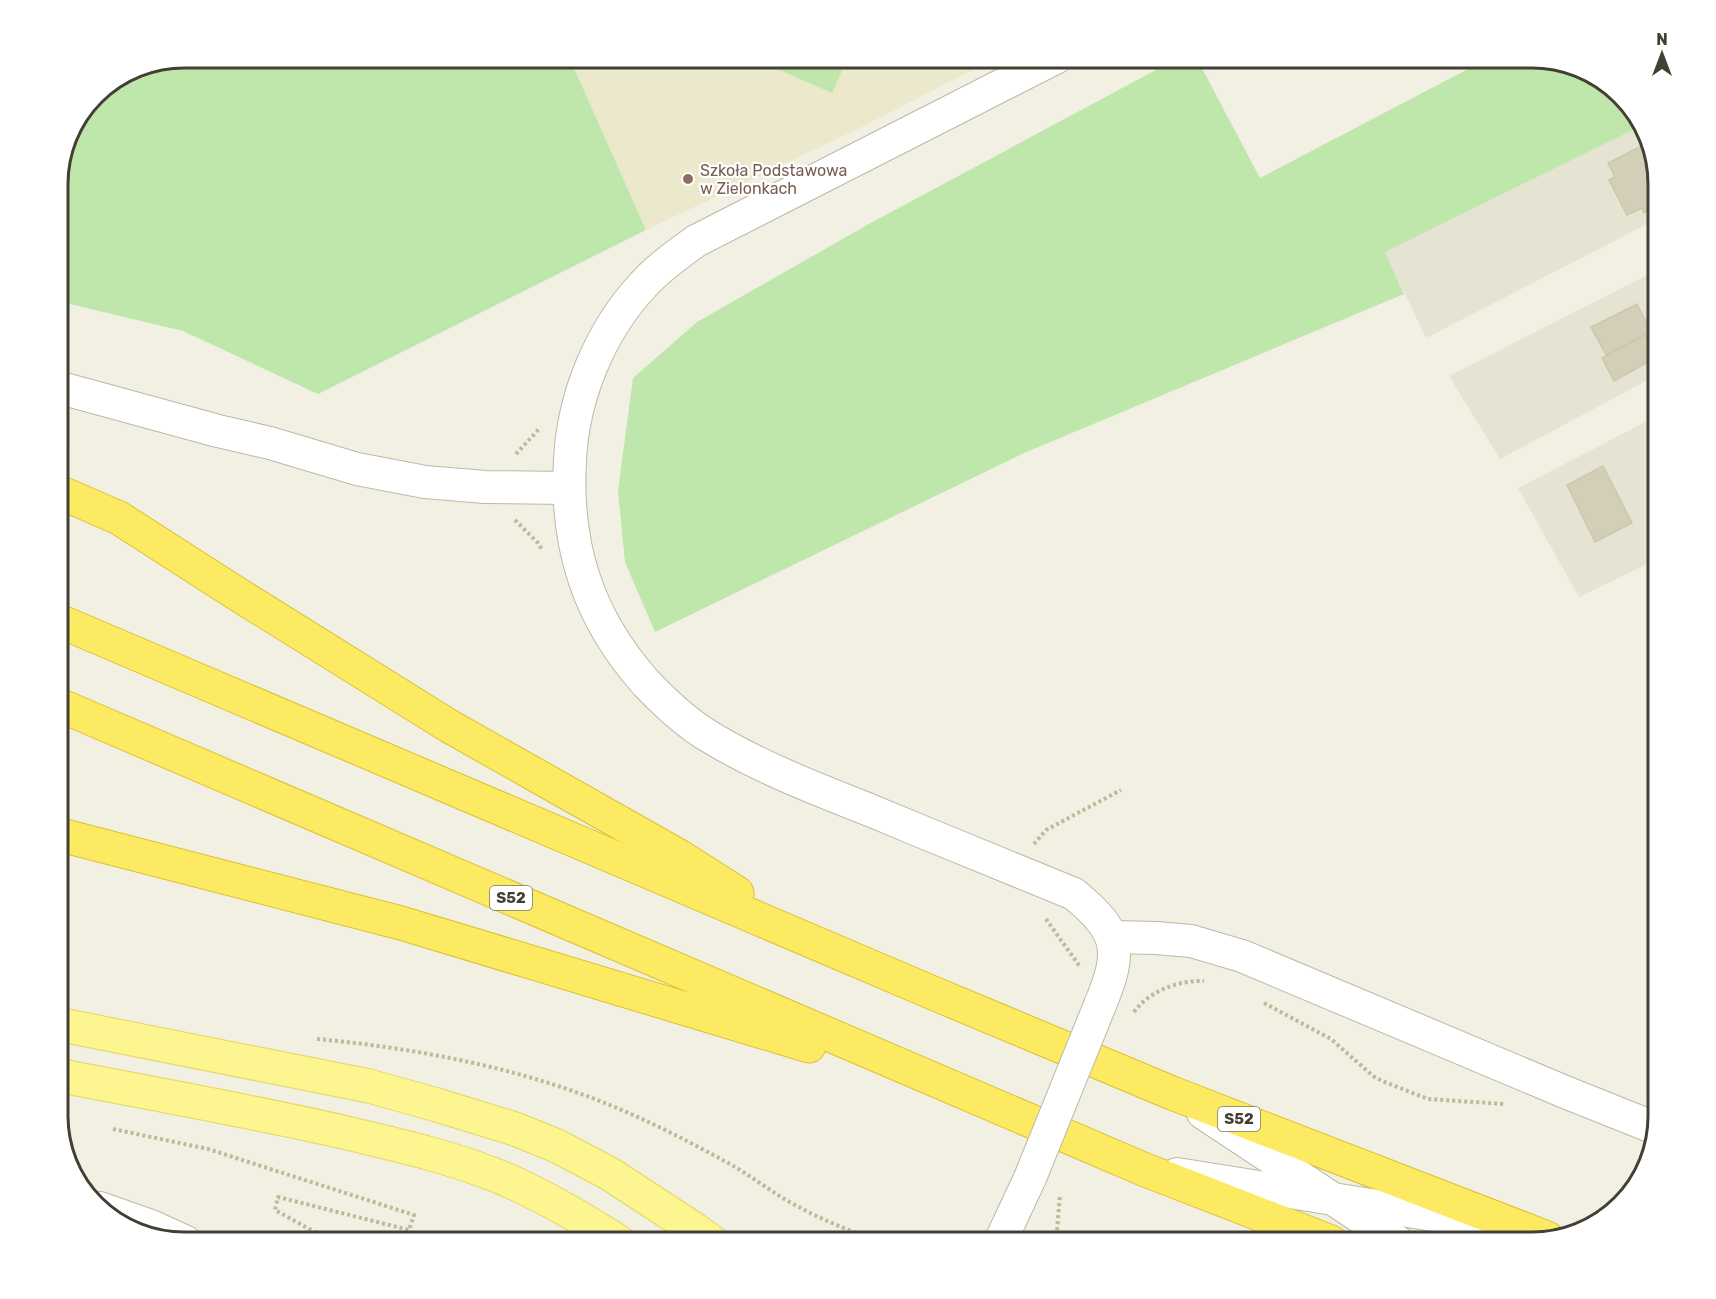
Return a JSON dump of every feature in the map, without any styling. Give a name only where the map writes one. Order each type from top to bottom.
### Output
[{"type":"highway","points":[[68,495],[118,518],[449,726],[680,856],[813,942]]},
{"type":"highway","name":"S52","points":[[68,625],[1172,1093],[1529,1232]]},
{"type":"highway","name":"S52","points":[[68,709],[1143,1169],[1305,1232]]},
{"type":"highway","points":[[68,837],[402,923],[965,1093]]},
{"type":"main road","points":[[68,1026],[369,1086],[514,1129],[557,1146],[610,1174],[698,1232]]},
{"type":"main road","points":[[68,1078],[304,1124],[448,1159],[496,1176],[545,1199],[604,1232]]},
{"type":"street","points":[[1005,1232],[1030,1178],[1111,979],[1114,961],[1112,937],[1092,909],[1074,894],[811,786],[749,758],[708,736],[663,701],[638,674],[599,617],[585,585],[575,550],[568,488],[570,445],[585,384],[601,346],[621,311],[644,283],[696,241],[1035,68]]},
{"type":"street","points":[[68,390],[270,443],[357,469],[425,482],[485,487],[568,488]]},
{"type":"street","points":[[1112,937],[1191,941],[1242,956],[1648,1125]]},
{"type":"street","points":[[1172,1093],[1383,1232]]},
{"type":"street","points":[[1143,1169],[1523,1232]]},
{"type":"street","points":[[132,1219],[153,1227]]},
{"type":"path","points":[[512,459],[538,430]]},
{"type":"path","points":[[1021,873],[1029,852],[1046,830],[1121,790]]},
{"type":"path","points":[[1049,921],[1078,964],[1089,969]]},
{"type":"path","points":[[1132,1016],[1145,998],[1189,981],[1210,982]]},
{"type":"path","points":[[1261,1002],[1331,1039],[1373,1076],[1382,1081],[1428,1099],[1510,1105]]},
{"type":"path","points":[[113,1129],[208,1149],[414,1215],[409,1230],[278,1197],[275,1210],[315,1232]]},
{"type":"path","points":[[1057,1232],[1060,1193]]},
{"type":"shaded area","name":"Szkoła Podstawowa w Zielonkach","points":[[574,68],[977,68],[858,129],[646,230]]},
{"type":"shaded area","points":[[1634,129],[1636,132],[1648,169],[1648,224],[1426,338],[1385,252]]},
{"type":"shaded area","points":[[1648,275],[1648,380],[1500,459],[1449,376]]},
{"type":"shaded area","points":[[1648,421],[1648,563],[1579,597],[1518,488]]},
{"type":"green space","points":[[169,68],[574,68],[646,230],[318,394],[183,331],[68,304],[68,169],[76,139],[96,107],[107,96],[126,83],[154,71]]},
{"type":"green space","points":[[775,68],[843,68],[832,93]]},
{"type":"green space","points":[[1160,68],[1202,68],[1260,178],[1470,68],[1547,68],[1577,76],[1603,92],[1614,102],[1634,129],[1385,252],[1404,294],[1024,453],[655,632],[625,562],[618,491],[633,378],[697,322],[869,224]]},
{"type":"building","points":[[1642,146],[1648,169],[1648,211],[1644,213],[1642,208],[1627,215],[1609,180],[1615,177],[1608,163]]},
{"type":"building","points":[[1637,304],[1648,325],[1648,333],[1606,355],[1591,327]]},
{"type":"building","points":[[1645,335],[1648,340],[1648,362],[1614,381],[1602,358]]},
{"type":"building","points":[[1603,466],[1632,523],[1595,542],[1567,485]]},
{"type":"place","name":"Szkoła Podstawowa w Zielonkach","points":[[688,179]]}]
